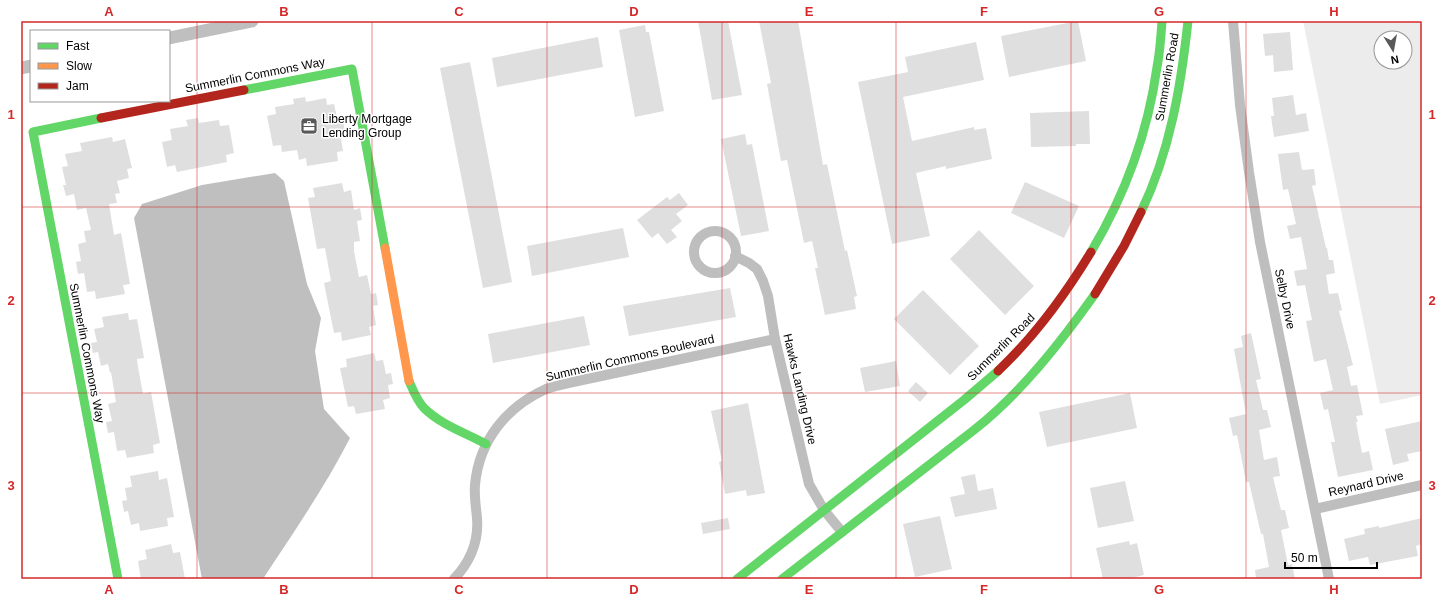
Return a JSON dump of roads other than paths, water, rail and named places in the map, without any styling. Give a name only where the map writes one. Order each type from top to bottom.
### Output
[{"type":"main road","name":"Summerlin Road","points":[[736,579],[964,400],[996,372],[1021,347],[1066,292],[1086,262],[1103,232],[1131,168],[1151,102],[1157,67],[1162,21]]},
{"type":"main road","name":"Summerlin Road","points":[[782,579],[1004,405],[1064,337],[1087,308],[1107,277],[1126,243],[1141,213],[1155,179],[1175,112],[1182,77],[1188,21]]},
{"type":"main road","name":"Summerlin Commons Way","points":[[118,579],[33,132],[352,68],[409,381],[415,396],[424,408],[486,444]]},
{"type":"street","name":"Selby Drive","points":[[1233,21],[1240,105],[1260,242],[1329,579]]},
{"type":"street","points":[[714,231],[720,232],[726,234],[734,243],[735,256],[733,262],[722,272],[708,272],[696,263],[694,249],[700,236],[714,231]]},
{"type":"street","name":"Hawks Landing Drive","points":[[735,256],[749,263],[757,270],[763,281],[768,296],[775,339],[809,484],[824,510],[842,532]]},
{"type":"street","name":"Summerlin Commons Boulevard","points":[[454,579],[465,566],[473,552],[476,537],[477,519],[475,485],[478,463],[495,428],[510,412],[529,398],[547,389],[573,382],[775,339]]},
{"type":"street","name":"Reynard Drive","points":[[1315,509],[1422,485]]},
{"type":"waterway","points":[[170,38],[252,21]]},
{"type":"waterway","points":[[21,68],[30,66]]},
{"type":"place","name":"Liberty Mortgage Lending Group","points":[[309,126]]}]
